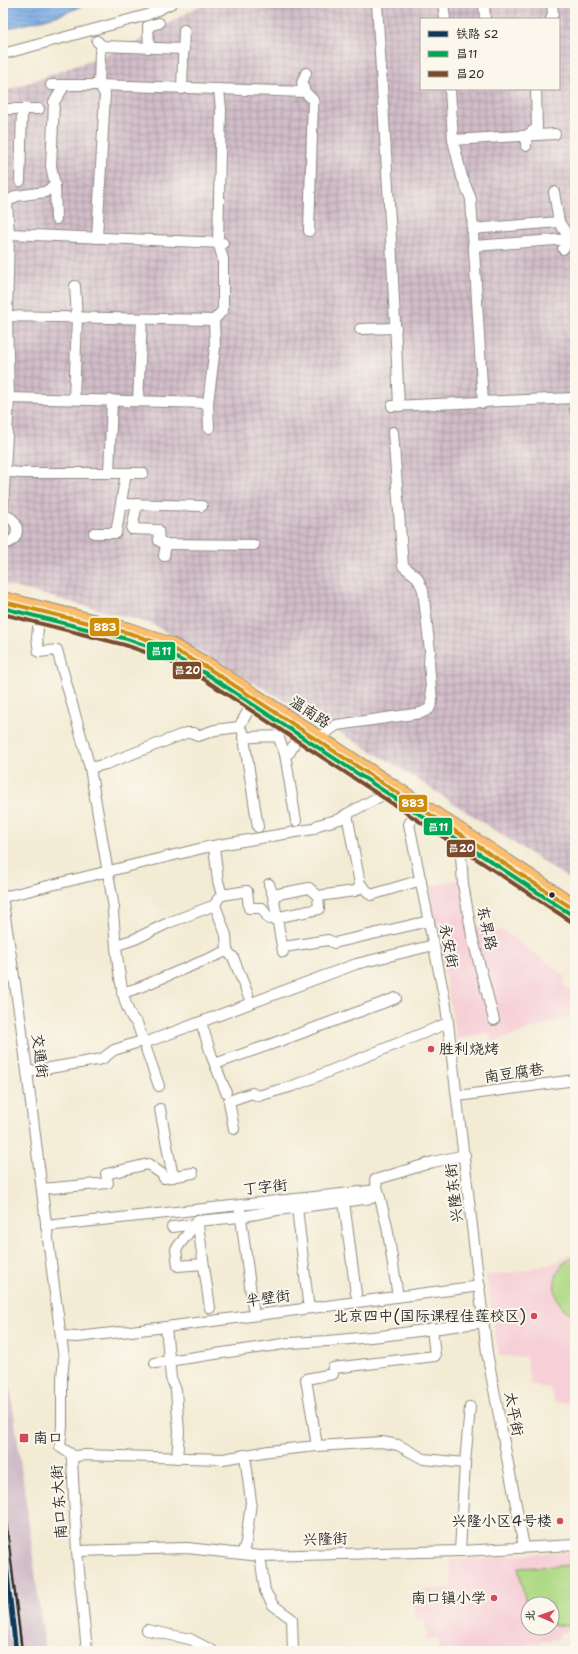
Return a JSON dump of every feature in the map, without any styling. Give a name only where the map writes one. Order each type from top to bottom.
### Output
[{"type":"main road","name":"温南路","points":[[3,598],[129,629],[171,644],[210,665],[319,737],[419,809],[574,912]]},
{"type":"main road","name":"温南路","points":[[3,608],[126,639],[167,653],[205,673],[386,793],[419,809],[460,842],[574,912]]},
{"type":"street","points":[[3,54],[148,15],[172,3]]},
{"type":"street","points":[[377,3],[396,328],[395,406],[482,403],[574,397],[575,410]]},
{"type":"street","points":[[444,3],[445,18]]},
{"type":"street","points":[[484,3],[485,18]]},
{"type":"street","points":[[551,18],[553,14],[552,3]]},
{"type":"street","points":[[149,48],[148,26],[159,23]]},
{"type":"street","points":[[182,89],[184,30]]},
{"type":"street","points":[[97,238],[105,94],[99,85],[99,44],[184,49]]},
{"type":"street","points":[[306,73],[302,83],[305,92],[313,100],[309,231]]},
{"type":"street","points":[[50,85],[99,85],[305,92]]},
{"type":"street","points":[[56,219],[55,185],[51,166],[54,102],[65,85]]},
{"type":"street","points":[[208,428],[208,403],[215,348],[214,320],[222,310],[223,259],[221,243],[221,109],[219,90]]},
{"type":"street","points":[[450,90],[453,140],[462,177],[471,199],[482,403]]},
{"type":"street","points":[[526,141],[537,128],[536,90]]},
{"type":"street","points":[[3,109],[39,109]]},
{"type":"street","points":[[20,181],[22,109]]},
{"type":"street","points":[[453,140],[526,141],[555,134]]},
{"type":"street","points":[[3,508],[6,399],[5,200],[16,196],[45,192],[55,185]]},
{"type":"street","points":[[554,192],[559,222],[570,239]]},
{"type":"street","points":[[472,229],[559,222]]},
{"type":"street","points":[[6,233],[221,243]]},
{"type":"street","points":[[473,246],[570,239]]},
{"type":"street","points":[[563,249],[570,239]]},
{"type":"street","points":[[74,399],[77,318],[75,286]]},
{"type":"street","points":[[5,316],[214,320]]},
{"type":"street","points":[[138,401],[142,319]]},
{"type":"street","points":[[360,329],[396,328]]},
{"type":"street","points":[[6,399],[74,399],[208,403]]},
{"type":"street","points":[[109,473],[112,400]]},
{"type":"street","points":[[319,737],[337,726],[420,713],[429,709],[432,702],[429,662],[430,651],[423,590],[417,577],[403,566],[404,558],[393,432]]},
{"type":"street","points":[[4,471],[20,473],[142,473]]},
{"type":"street","points":[[94,533],[116,533],[126,473]]},
{"type":"street","points":[[121,504],[202,506]]},
{"type":"street","points":[[137,504],[132,529],[158,530],[159,541],[166,544],[254,545]]},
{"type":"street","points":[[3,515],[15,521],[17,530],[11,542],[3,544]]},
{"type":"street","points":[[164,556],[166,544]]},
{"type":"street","points":[[40,617],[37,638],[39,652],[57,650],[90,768],[114,908],[112,912],[122,992],[132,1020],[137,1023],[142,1041],[159,1086]]},
{"type":"street","points":[[240,727],[252,704]]},
{"type":"street","points":[[90,768],[106,764],[186,733],[194,733],[198,736],[215,730],[240,727]]},
{"type":"street","points":[[240,727],[243,730],[243,738],[258,827]]},
{"type":"street","points":[[243,738],[260,735],[267,737],[278,736],[285,754],[296,821]]},
{"type":"street","points":[[285,754],[290,752],[293,746]]},
{"type":"street","points":[[3,897],[214,846],[313,829],[318,825],[340,819],[386,793]]},
{"type":"street","name":"永安街","points":[[419,809],[409,824],[434,945],[448,1023],[458,1096]]},
{"type":"street","points":[[347,814],[360,884],[371,895],[421,880]]},
{"type":"street","name":"东昇路","points":[[460,842],[463,884],[472,936],[494,1020]]},
{"type":"street","points":[[214,846],[218,881],[222,895]]},
{"type":"street","points":[[270,884],[283,950],[328,940],[334,943],[429,921]]},
{"type":"street","points":[[318,896],[355,891],[362,886]]},
{"type":"street","points":[[117,945],[135,940],[168,923],[215,905],[222,895],[247,892],[249,908],[262,908],[269,919],[319,908],[318,896],[309,888],[273,895]]},
{"type":"street","name":"交通街","points":[[3,903],[27,1072],[51,1262]]},
{"type":"street","points":[[215,905],[226,936],[227,951],[233,957],[248,995]]},
{"type":"street","points":[[27,1072],[102,1059],[114,1050],[142,1041],[146,1042],[356,964],[434,945]]},
{"type":"street","points":[[122,992],[138,988],[227,951]]},
{"type":"street","points":[[215,1064],[396,998]]},
{"type":"street","points":[[201,1022],[212,1058],[226,1092]]},
{"type":"street","points":[[234,1129],[229,1101],[252,1093],[258,1096],[293,1086],[448,1023]]},
{"type":"street","name":"南豆腐巷","points":[[458,1096],[575,1080]]},
{"type":"street","name":"兴隆东街","points":[[458,1096],[480,1286]]},
{"type":"street","points":[[160,1109],[173,1177]]},
{"type":"street","points":[[398,1297],[387,1226],[375,1180],[433,1162],[465,1155]]},
{"type":"street","points":[[42,1189],[108,1183],[106,1174],[148,1164],[162,1174],[164,1178],[193,1173]]},
{"type":"street","name":"丁字街","points":[[46,1226],[378,1190]]},
{"type":"street","points":[[203,1264],[178,1266],[176,1250],[195,1226],[197,1221],[240,1218],[297,1208],[372,1198]]},
{"type":"street","points":[[344,1202],[356,1294]]},
{"type":"street","points":[[240,1205],[240,1218],[252,1308]]},
{"type":"street","points":[[297,1208],[308,1302]]},
{"type":"street","points":[[172,1227],[189,1225],[195,1226]]},
{"type":"street","points":[[195,1226],[210,1308]]},
{"type":"street","name":"南口东大街","points":[[51,1262],[64,1358],[60,1447],[71,1454],[72,1460],[77,1551],[87,1651]]},
{"type":"street","name":"半壁街","points":[[61,1336],[77,1337],[166,1327],[480,1286]]},
{"type":"street","name":"太平街","points":[[480,1286],[491,1374],[524,1547]]},
{"type":"street","points":[[155,1363],[170,1362],[290,1343],[328,1341],[484,1322]]},
{"type":"street","points":[[166,1327],[171,1378],[176,1390],[179,1432],[177,1458]]},
{"type":"street","points":[[317,1446],[306,1379],[333,1374],[333,1368],[435,1356],[432,1328]]},
{"type":"street","points":[[460,1550],[470,1407]]},
{"type":"street","points":[[72,1460],[76,1456],[83,1455],[223,1459],[317,1446],[382,1442],[398,1445],[424,1459],[465,1463]]},
{"type":"street","points":[[242,1554],[246,1542],[251,1502],[245,1455]]},
{"type":"street","name":"兴隆街","points":[[77,1551],[187,1548],[260,1556],[575,1545]]},
{"type":"street","points":[[260,1556],[265,1591],[273,1605],[292,1619],[293,1651]]},
{"type":"street","points":[[147,1630],[190,1639],[213,1651]]},
{"type":"shaded area","points":[[204,3],[575,3],[575,883],[392,763],[152,624],[3,584],[3,92],[130,46]]},
{"type":"shaded area","points":[[467,878],[473,922],[484,932],[497,932],[502,929],[565,976],[564,985],[575,997],[575,1015],[492,1042],[489,1032],[457,1040],[429,886]]},
{"type":"shaded area","name":"北京四中(国际课程佳莲校区)","points":[[575,1253],[575,1402],[554,1403],[550,1388],[530,1385],[526,1357],[499,1356],[486,1276],[521,1271],[558,1262],[568,1254]]},
{"type":"shaded area","points":[[3,1334],[28,1517],[45,1651],[3,1651]]},
{"type":"shaded area","name":"南口镇小学","points":[[575,1551],[575,1632],[560,1633],[560,1596],[520,1596],[520,1636],[559,1636],[558,1639],[528,1644],[528,1651],[440,1651],[437,1638],[426,1640],[425,1620],[416,1620],[412,1592],[451,1587],[450,1560]]},
{"type":"green space","points":[[575,1257],[575,1315],[566,1311],[560,1304],[556,1295],[555,1286],[556,1277],[560,1268],[566,1261]]},
{"type":"green space","points":[[575,1565],[575,1625],[560,1625],[560,1596],[524,1596],[518,1568]]},
{"type":"water","points":[[3,3],[91,3],[60,15],[3,30]]},
{"type":"railway","points":[[3,1497],[22,1651]]},
{"type":"rail line","name":"S2","points":[[3,1538],[16,1651]]},
{"type":"transit line","name":"883","points":[[4,602],[129,633],[169,647],[208,668],[575,910]]},
{"type":"transit line","name":"昌11","points":[[3,608],[127,639],[167,653],[205,673],[575,917]]},
{"type":"transit line","name":"昌20","points":[[3,614],[125,645],[165,659],[202,678],[572,922]]},
{"type":"place","name":"胜利烧烤","points":[[431,1049]]},
{"type":"place","name":"北京四中(国际课程佳莲校区)","points":[[534,1316]]},
{"type":"place","name":"南口","points":[[24,1438]]},
{"type":"place","name":"兴隆小区4号楼","points":[[560,1521]]},
{"type":"place","name":"南口镇小学","points":[[494,1598]]}]
